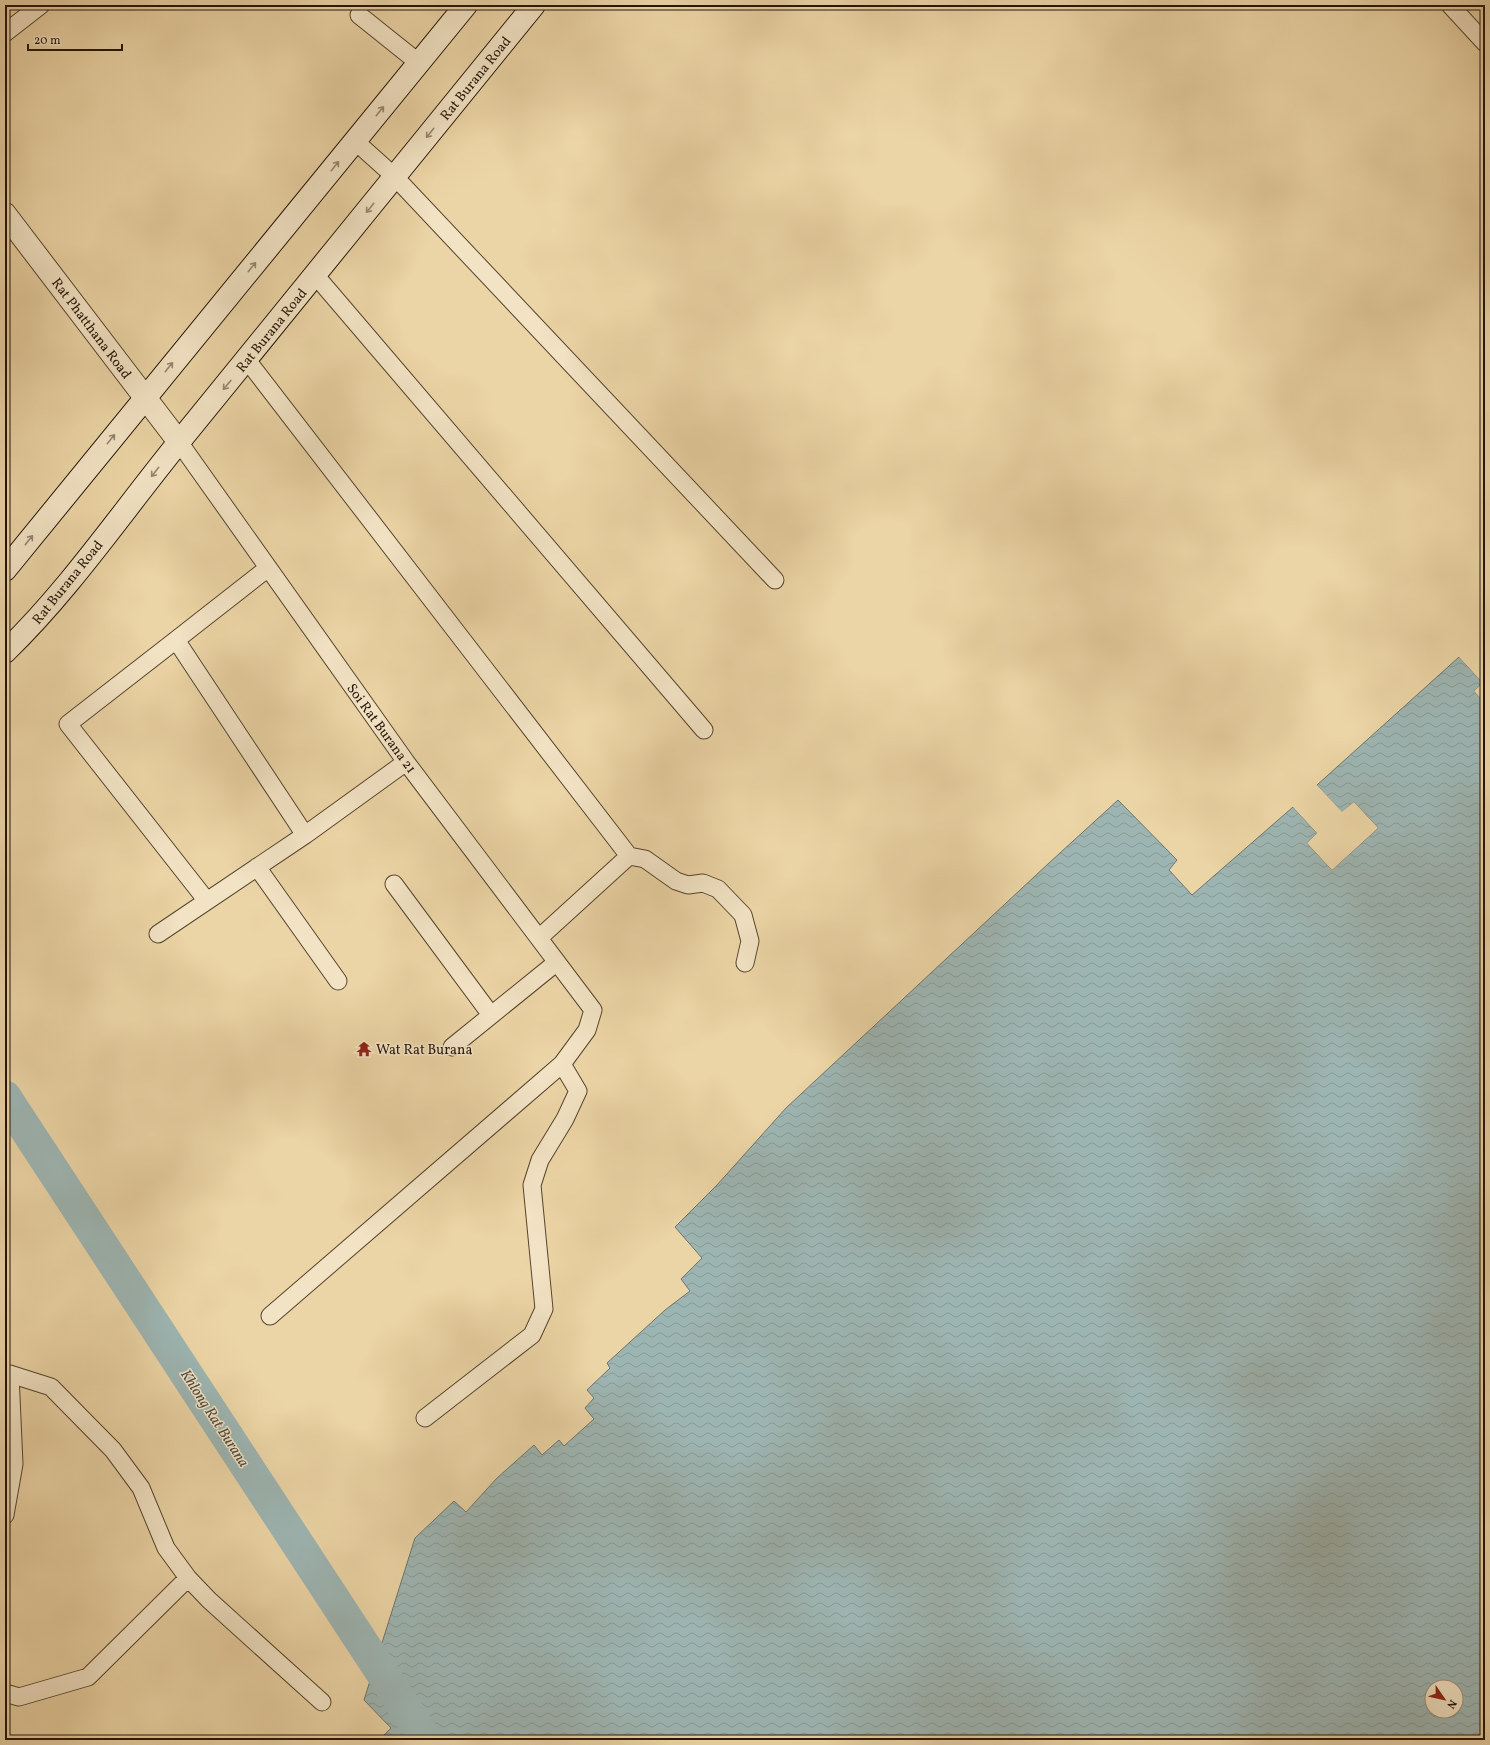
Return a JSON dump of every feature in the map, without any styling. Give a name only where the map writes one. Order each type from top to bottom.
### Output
[{"type":"main road","points":[[5,570],[466,5]]},
{"type":"main road","name":"Rat Burana Road","points":[[5,652],[35,623],[179,442],[316,276],[534,5]]},
{"type":"main road","name":"Rat Phatthana Road","points":[[5,214],[179,442]]},
{"type":"lane","points":[[5,34],[41,5]]},
{"type":"lane","points":[[1450,5],[1485,43]]},
{"type":"lane","points":[[359,15],[419,63]]},
{"type":"lane","points":[[355,141],[395,177],[775,580]]},
{"type":"lane","points":[[316,276],[704,730]]},
{"type":"lane","points":[[247,360],[629,856],[645,859],[676,881],[688,885],[703,883],[718,889],[743,915],[750,941],[745,963]]},
{"type":"lane","name":"Soi Rat Burana 21","points":[[179,442],[406,762],[593,1010],[588,1030],[562,1064]]},
{"type":"lane","points":[[207,901],[68,724],[268,568]]},
{"type":"lane","points":[[176,640],[305,835]]},
{"type":"lane","points":[[158,934],[305,835],[406,762]]},
{"type":"lane","points":[[538,938],[629,856]]},
{"type":"lane","points":[[257,867],[338,981]]},
{"type":"lane","points":[[394,884],[490,1015]]},
{"type":"lane","points":[[452,1047],[557,962]]},
{"type":"lane","points":[[270,1316],[562,1064],[578,1092],[565,1119],[540,1160],[532,1185],[544,1309],[532,1334],[425,1418]]},
{"type":"lane","points":[[5,1515],[14,1464],[7,1374],[51,1387],[113,1450],[141,1488],[166,1548],[188,1578],[209,1600],[322,1702]]},
{"type":"lane","points":[[5,1693],[19,1697],[88,1677],[188,1578]]},
{"type":"water","points":[[1459,657],[1483,683],[1474,691],[1485,703],[1485,1740],[379,1740],[391,1728],[364,1700],[415,1538],[454,1501],[466,1512],[497,1478],[534,1445],[542,1455],[559,1440],[564,1446],[594,1419],[585,1408],[594,1398],[587,1390],[610,1368],[607,1363],[665,1310],[690,1291],[681,1279],[702,1258],[675,1227],[717,1185],[786,1108],[1118,800],[1177,860],[1169,870],[1192,895],[1293,807],[1317,833],[1307,843],[1332,870],[1378,828],[1354,802],[1342,813],[1317,785]]},
{"type":"pier","points":[[1460,655],[1485,682],[1485,684],[1477,691],[1485,700],[1485,703],[1474,691],[1483,683],[1459,657]]},
{"type":"pier","points":[[1317,785],[1342,812],[1354,802],[1378,828],[1332,870],[1307,843],[1317,833],[1293,807],[1294,806],[1319,832],[1310,843],[1332,868],[1375,828],[1354,804],[1343,814],[1341,814],[1316,786]]},
{"type":"waterway","name":"Khlong Rat Burana","points":[[5,1097],[426,1740]]},
{"type":"place","name":"Wat Rat Burana","points":[[364,1049]]}]
